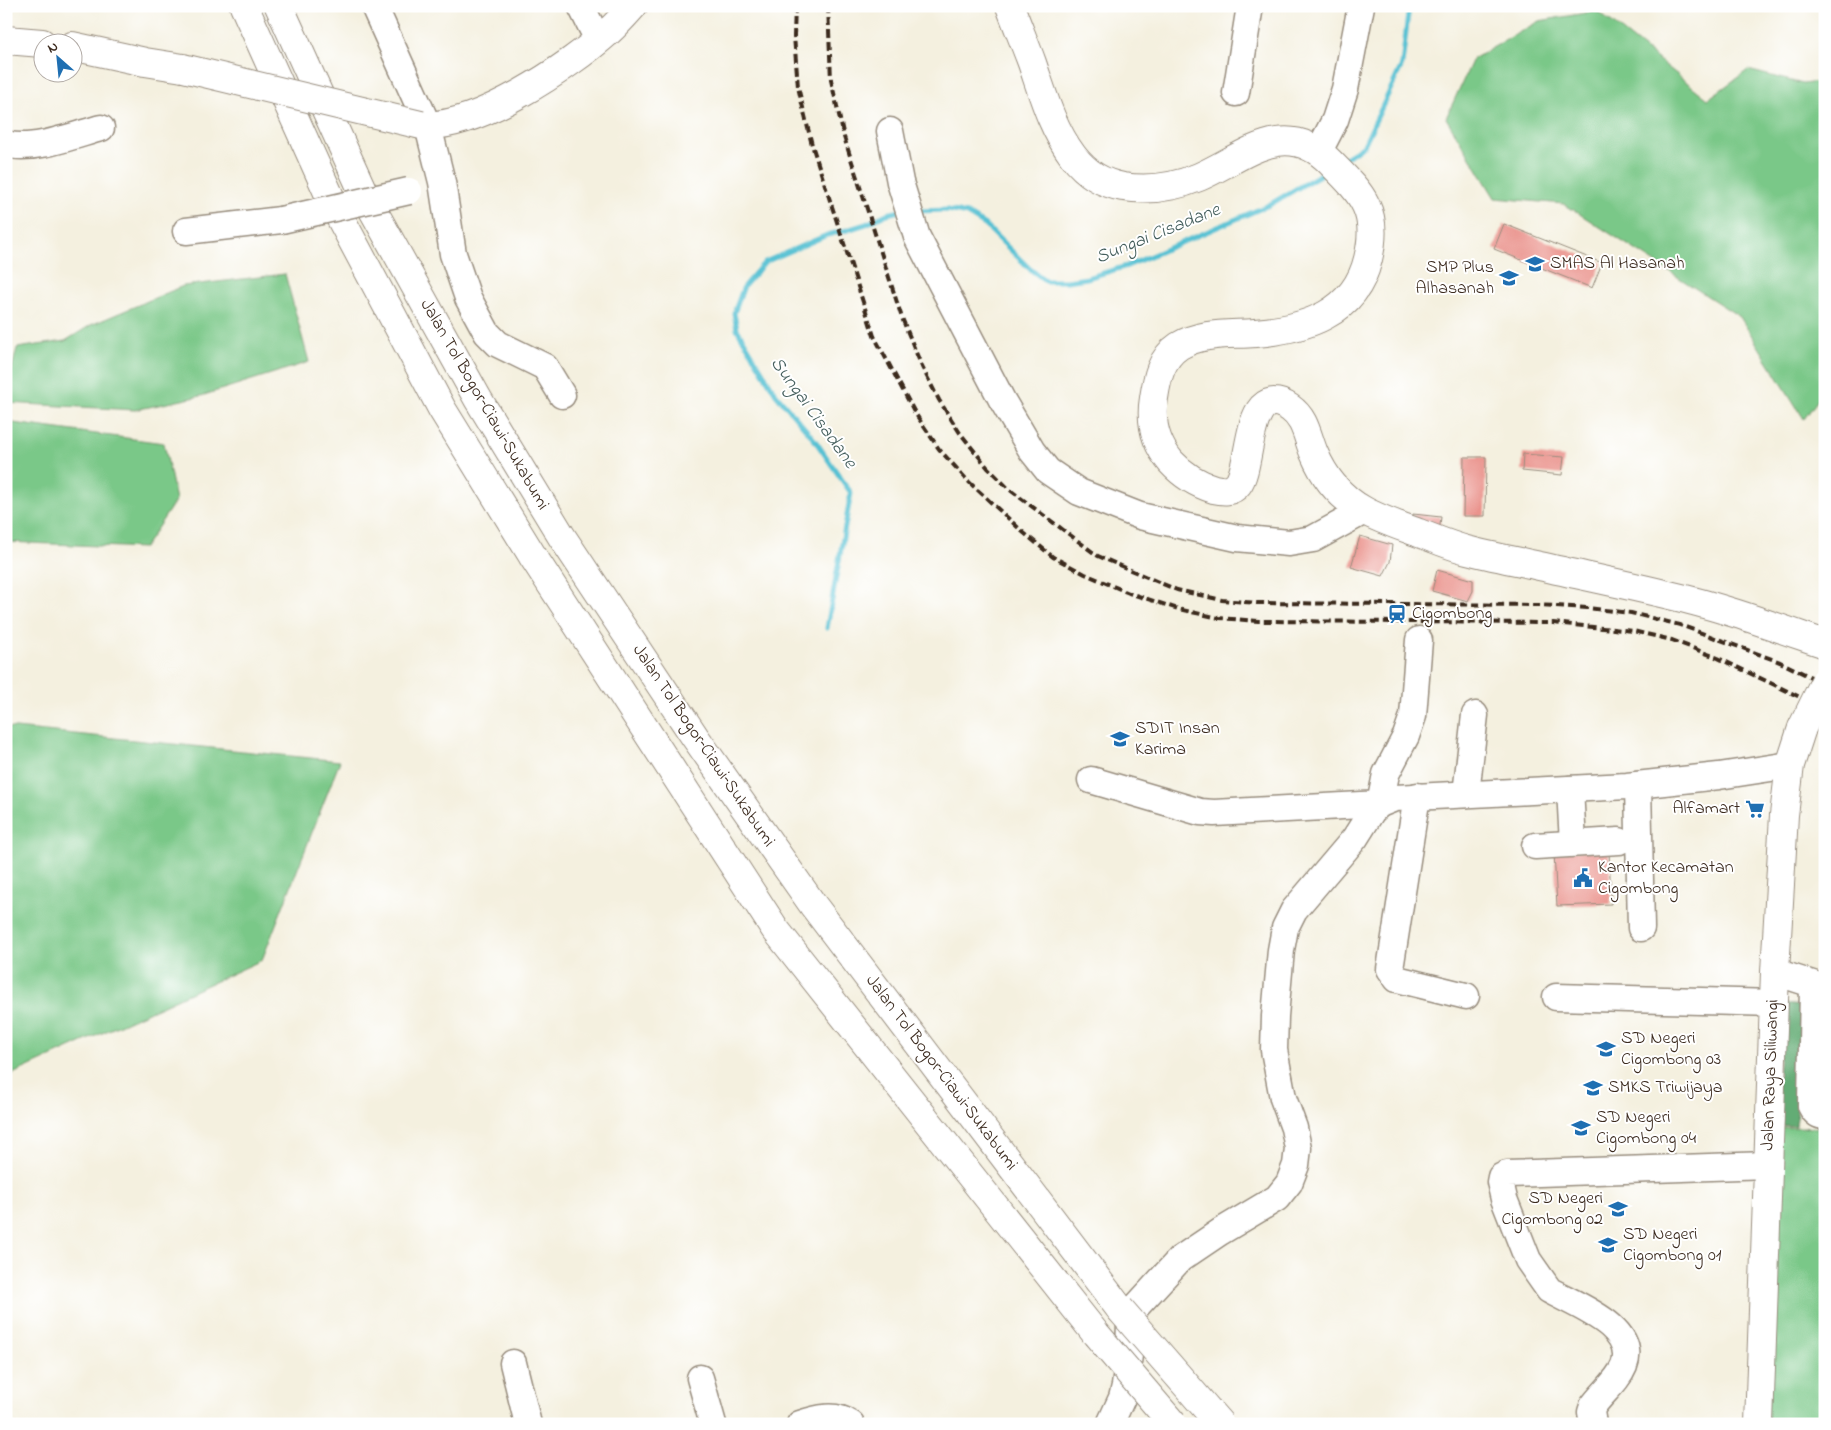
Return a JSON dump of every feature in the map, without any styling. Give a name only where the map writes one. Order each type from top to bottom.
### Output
[{"type":"main road","name":"Jalan Tol Bogor–Ciawi–Sukabumi","points":[[244,6],[335,208],[442,409],[532,556],[775,929],[1096,1334],[1174,1424]]},
{"type":"main road","name":"Jalan Tol Bogor–Ciawi–Sukabumi","points":[[279,6],[364,194],[478,399],[562,537],[695,738],[813,905],[1120,1308],[1220,1424]]},
{"type":"main road","points":[[82,48],[183,68],[424,126],[450,123],[473,116],[513,98],[557,71],[609,32],[633,6]]},
{"type":"main road","points":[[1010,6],[1045,104],[1055,126],[1070,152],[1088,173],[1097,179],[1129,188],[1161,188],[1178,185],[1198,177],[1251,149],[1278,141],[1290,141],[1304,144],[1325,157],[1360,194],[1370,215],[1372,236],[1363,276],[1342,304],[1324,316],[1300,326],[1270,331],[1212,335],[1192,340],[1169,354],[1162,366],[1155,391],[1152,418],[1155,436],[1161,448],[1182,472],[1196,482],[1218,490],[1231,489],[1237,485],[1241,479],[1250,439],[1260,410],[1272,402],[1278,402],[1301,418],[1314,454],[1328,480],[1340,494],[1364,511],[1465,550],[1675,596],[1825,644]]},
{"type":"main road","points":[[6,40],[32,42]]},
{"type":"main road","name":"Jalan Raya Siliwangi","points":[[1759,1424],[1775,972],[1784,816],[1790,765],[1802,728],[1825,681]]},
{"type":"street","points":[[374,6],[424,126],[442,182],[453,254],[468,298],[487,333],[498,344],[544,367],[562,395]]},
{"type":"street","points":[[581,6],[598,40]]},
{"type":"street","points":[[1236,93],[1250,6]]},
{"type":"street","points":[[1325,157],[1334,120],[1343,96],[1361,6]]},
{"type":"street","points":[[6,144],[20,146],[42,144],[101,128]]},
{"type":"street","points":[[890,132],[900,182],[917,237],[1002,400],[1032,451],[1048,471],[1079,492],[1140,516],[1237,538],[1289,543],[1313,539],[1364,511]]},
{"type":"street","points":[[186,231],[281,220],[442,182]]},
{"type":"street","points":[[1110,1424],[1123,1392],[1128,1372],[1130,1322],[1136,1307],[1180,1259],[1220,1232],[1277,1198],[1289,1183],[1296,1165],[1298,1148],[1294,1128],[1283,1098],[1274,1050],[1275,1016],[1285,928],[1294,910],[1355,838],[1372,811],[1380,804],[1386,774],[1406,736],[1413,716],[1419,640]]},
{"type":"street","points":[[1466,794],[1475,715]]},
{"type":"street","points":[[1091,780],[1200,812],[1380,804],[1395,798],[1417,796],[1570,790],[1638,785],[1728,775],[1790,765]]},
{"type":"street","points":[[1638,785],[1641,928]]},
{"type":"street","points":[[1570,790],[1573,843]]},
{"type":"street","points":[[1417,796],[1390,968],[1397,979],[1466,996]]},
{"type":"street","points":[[1535,846],[1620,841]]},
{"type":"street","points":[[1775,972],[1819,987],[1811,1106],[1814,1112],[1820,1116],[1825,1116]]},
{"type":"street","points":[[1556,997],[1774,1003]]},
{"type":"street","points":[[1593,1424],[1591,1412],[1593,1406],[1624,1366],[1627,1351],[1623,1338],[1606,1322],[1545,1286],[1528,1260],[1504,1199],[1500,1182],[1501,1177],[1507,1174],[1768,1166]]},
{"type":"street","points":[[513,1363],[528,1424]]},
{"type":"street","points":[[700,1378],[713,1424]]},
{"type":"street","points":[[800,1424],[828,1417],[840,1418],[851,1424]]},
{"type":"green space","points":[[1597,11],[1708,99],[1748,70],[1803,84],[1825,81],[1825,390],[1804,419],[1740,317],[1564,204],[1495,198],[1446,118],[1473,59],[1539,21]]},
{"type":"green space","points":[[285,274],[309,362],[201,396],[135,410],[6,403],[6,394],[17,348],[65,341],[91,325],[183,286]]},
{"type":"green space","points":[[6,422],[164,443],[176,500],[144,548],[6,542]]},
{"type":"green space","points":[[6,727],[340,761],[262,960],[6,1077]]},
{"type":"green space","points":[[1783,1004],[1803,1006],[1796,1126],[1775,1125]]},
{"type":"green space","points":[[1776,1127],[1825,1128],[1825,1424],[1762,1424]]},
{"type":"building","points":[[1504,224],[1602,263],[1592,288],[1494,249]]},
{"type":"building","points":[[1523,454],[1564,457],[1562,475],[1522,471]]},
{"type":"building","points":[[1464,457],[1486,457],[1485,516],[1463,516]]},
{"type":"building","points":[[1413,514],[1441,517],[1439,533],[1411,529]]},
{"type":"building","points":[[1360,536],[1392,545],[1390,562],[1383,576],[1351,567]]},
{"type":"building","points":[[1437,570],[1473,580],[1473,591],[1468,601],[1432,591]]},
{"type":"building","name":"Kantor Kecamatan Cigombong","points":[[1609,849],[1611,904],[1557,906],[1554,852]]},
{"type":"waterway","name":"Sungai Cisadane","points":[[1341,161],[1364,145],[1402,65],[1409,6]]},
{"type":"waterway","name":"Sungai Cisadane","points":[[916,211],[948,210],[967,214],[985,225],[1030,269],[1046,281],[1067,281],[1087,278],[1127,266],[1269,205],[1328,170]]},
{"type":"waterway","name":"Sungai Cisadane","points":[[827,628],[851,493],[814,439],[776,394],[737,329],[734,313],[744,286],[765,262],[827,235],[866,224],[887,214],[900,211]]},
{"type":"railway","points":[[795,6],[794,36],[798,87],[812,145],[874,336],[915,413],[939,449],[969,482],[1053,557],[1085,574],[1129,593],[1178,609],[1219,618],[1258,621],[1553,623],[1633,631],[1672,640],[1718,658],[1825,709]]},
{"type":"railway","points":[[828,6],[831,80],[844,137],[902,318],[922,367],[939,400],[960,433],[988,468],[1010,490],[1098,556],[1177,590],[1222,600],[1257,603],[1538,605],[1631,613],[1680,625],[1780,662],[1825,684]]},
{"type":"place","name":"SMAS Al Hasanah","points":[[1535,264]]},
{"type":"place","name":"SMP Plus Alhasanah","points":[[1509,278]]},
{"type":"place","name":"Cigombong","points":[[1397,614]]},
{"type":"place","name":"SDIT Insan Karima","points":[[1120,739]]},
{"type":"place","name":"Alfamart","points":[[1755,809]]},
{"type":"place","name":"Kantor Kecamatan Cigombong","points":[[1583,878]]},
{"type":"place","name":"SD Negeri Cigombong 03","points":[[1606,1049]]},
{"type":"place","name":"SMKS Triwijaya","points":[[1593,1088]]},
{"type":"place","name":"SD Negeri Cigombong 04","points":[[1581,1128]]},
{"type":"place","name":"SD Negeri Cigombong 02","points":[[1618,1209]]},
{"type":"place","name":"SD Negeri Cigombong 01","points":[[1608,1245]]}]
